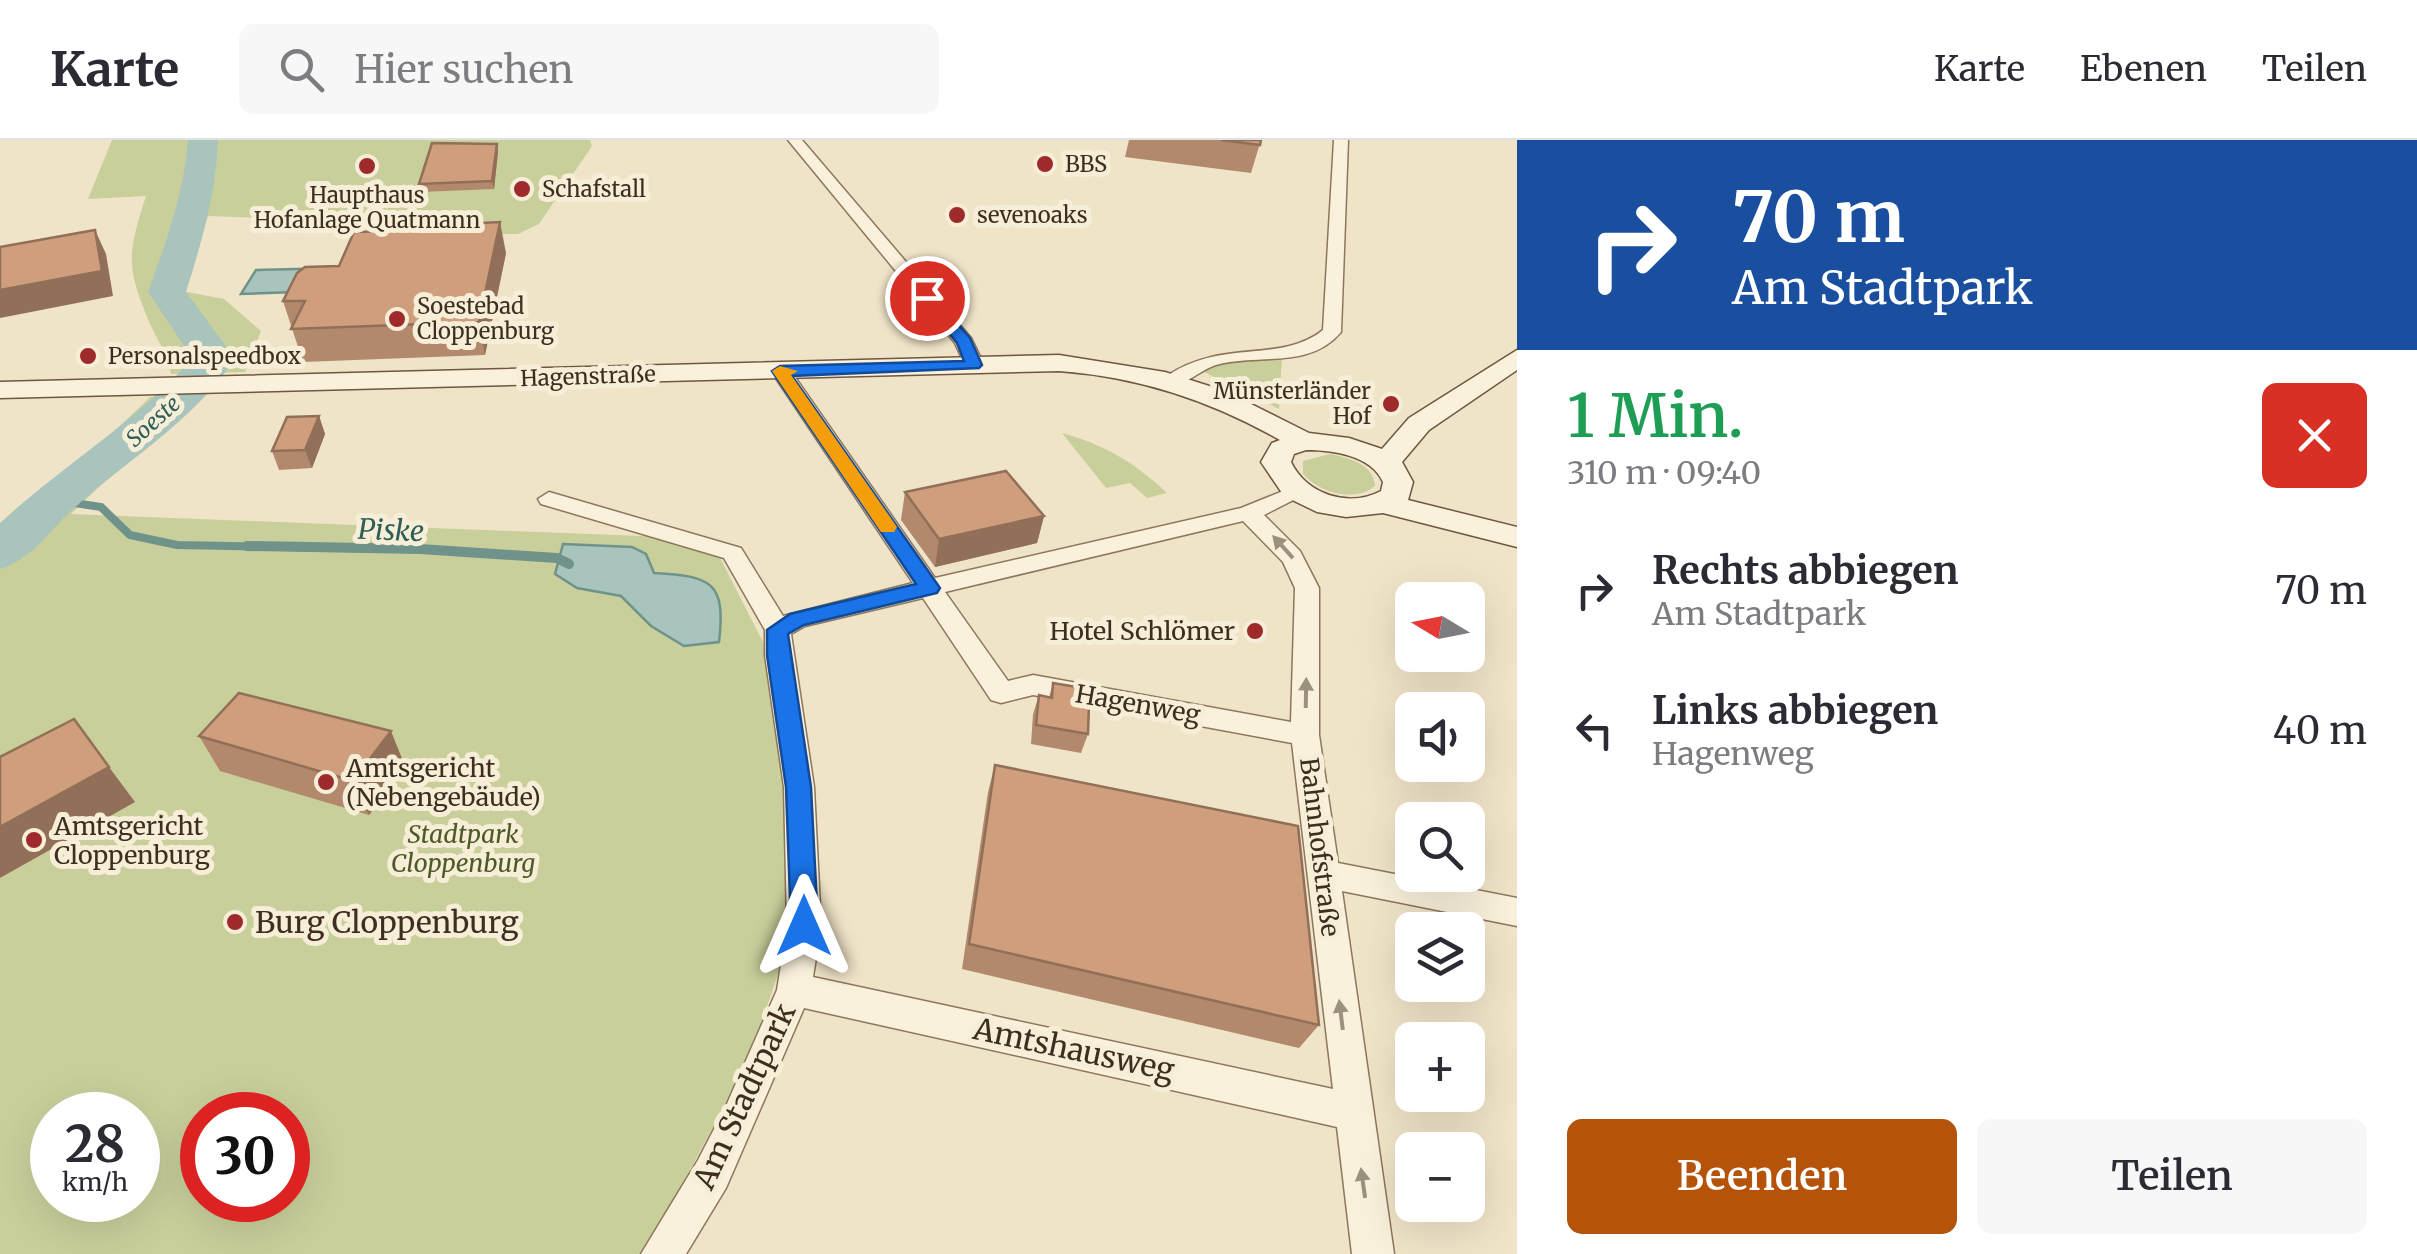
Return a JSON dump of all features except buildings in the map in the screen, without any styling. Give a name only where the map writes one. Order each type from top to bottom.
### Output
[{"type":"street","points":[[794,140],[964,342],[974,365]]},
{"type":"street","points":[[1174,380],[1208,358],[1314,348],[1332,332],[1341,140]]},
{"type":"street","points":[[1419,424],[1390,486],[1348,508],[1298,492],[1279,474],[1276,462],[1292,444],[1350,446],[1419,424],[1517,358]]},
{"type":"street","name":"Hagenstraße","points":[[0,390],[1087,364],[1174,380],[1208,394],[1292,444]]},
{"type":"street","name":"Hagenweg","points":[[780,371],[1001,694],[1033,685],[1305,735]]},
{"type":"street","points":[[1350,446],[1390,486],[1502,533]]},
{"type":"street","points":[[778,630],[798,620],[1248,514],[1298,492]]},
{"type":"street","name":"Am Stadtpark","points":[[549,499],[733,553],[778,630],[805,864],[804,926],[794,990],[712,1174],[662,1254]]},
{"type":"street","name":"Bahnhofstraße","points":[[1248,514],[1305,576],[1305,735],[1372,1254]]},
{"type":"street","points":[[1324,874],[1517,912]]},
{"type":"street","name":"Amtshausweg","points":[[794,990],[877,1005],[1353,1112]]},
{"type":"green space","points":[[112,140],[590,140],[592,146],[539,224],[518,234],[474,234],[381,222],[208,216],[182,291],[224,299],[261,331],[245,372],[171,374],[133,274],[135,233],[146,196],[88,199]]},
{"type":"green space","points":[[1282,357],[1279,409],[1204,372],[1229,359]]},
{"type":"green space","name":"Stadtpark Cloppenburg","points":[[195,394],[71,514],[667,537],[715,548],[765,646],[784,792],[788,875],[780,968],[748,1063],[644,1254],[0,1254],[0,523],[118,428],[150,397]]},
{"type":"green space","points":[[1062,433],[1118,456],[1167,493],[1147,498],[1130,483],[1106,488]]},
{"type":"green space","points":[[1330,454],[1365,467],[1375,486],[1347,495],[1328,491],[1303,474],[1303,461]]},
{"type":"water","points":[[335,268],[324,291],[241,294],[256,270]]},
{"type":"water","points":[[563,544],[632,547],[646,554],[654,573],[702,580],[717,595],[719,642],[684,646],[651,626],[621,596],[577,588],[555,574]]},
{"type":"waterway","name":"Soeste","points":[[0,552],[54,500],[177,402],[211,363],[210,353],[167,292],[190,224],[201,175],[203,140]]},
{"type":"waterway","name":"Piske","points":[[54,500],[101,507],[130,535],[177,545],[399,549]]},
{"type":"waterway","name":"Piske","points":[[247,546],[420,549],[557,558],[569,564]]},
{"type":"slow traffic","points":[[790,371],[780,371],[888,527]]},
{"type":"place","name":"BBS","points":[[1045,164]]},
{"type":"place","name":"Haupthaus Hofanlage Quatmann","points":[[367,166]]},
{"type":"place","name":"Schafstall","points":[[522,189]]},
{"type":"place","name":"sevenoaks","points":[[957,215]]},
{"type":"place","name":"Soestebad Cloppenburg","points":[[397,319]]},
{"type":"place","name":"Personalspeedbox","points":[[88,356]]},
{"type":"place","name":"Münsterländer Hof","points":[[1391,404]]},
{"type":"place","name":"Hotel Schlömer","points":[[1255,631]]},
{"type":"place","name":"Amtsgericht (Nebengebäude)","points":[[326,782]]},
{"type":"place","name":"Amtsgericht Cloppenburg","points":[[34,840]]},
{"type":"place","name":"Burg Cloppenburg","points":[[235,922]]},
{"type":"route","points":[[804,926],[805,864],[799,787],[778,655],[778,630],[798,620],[929,588],[780,371],[974,365],[964,342],[927,298]]}]
